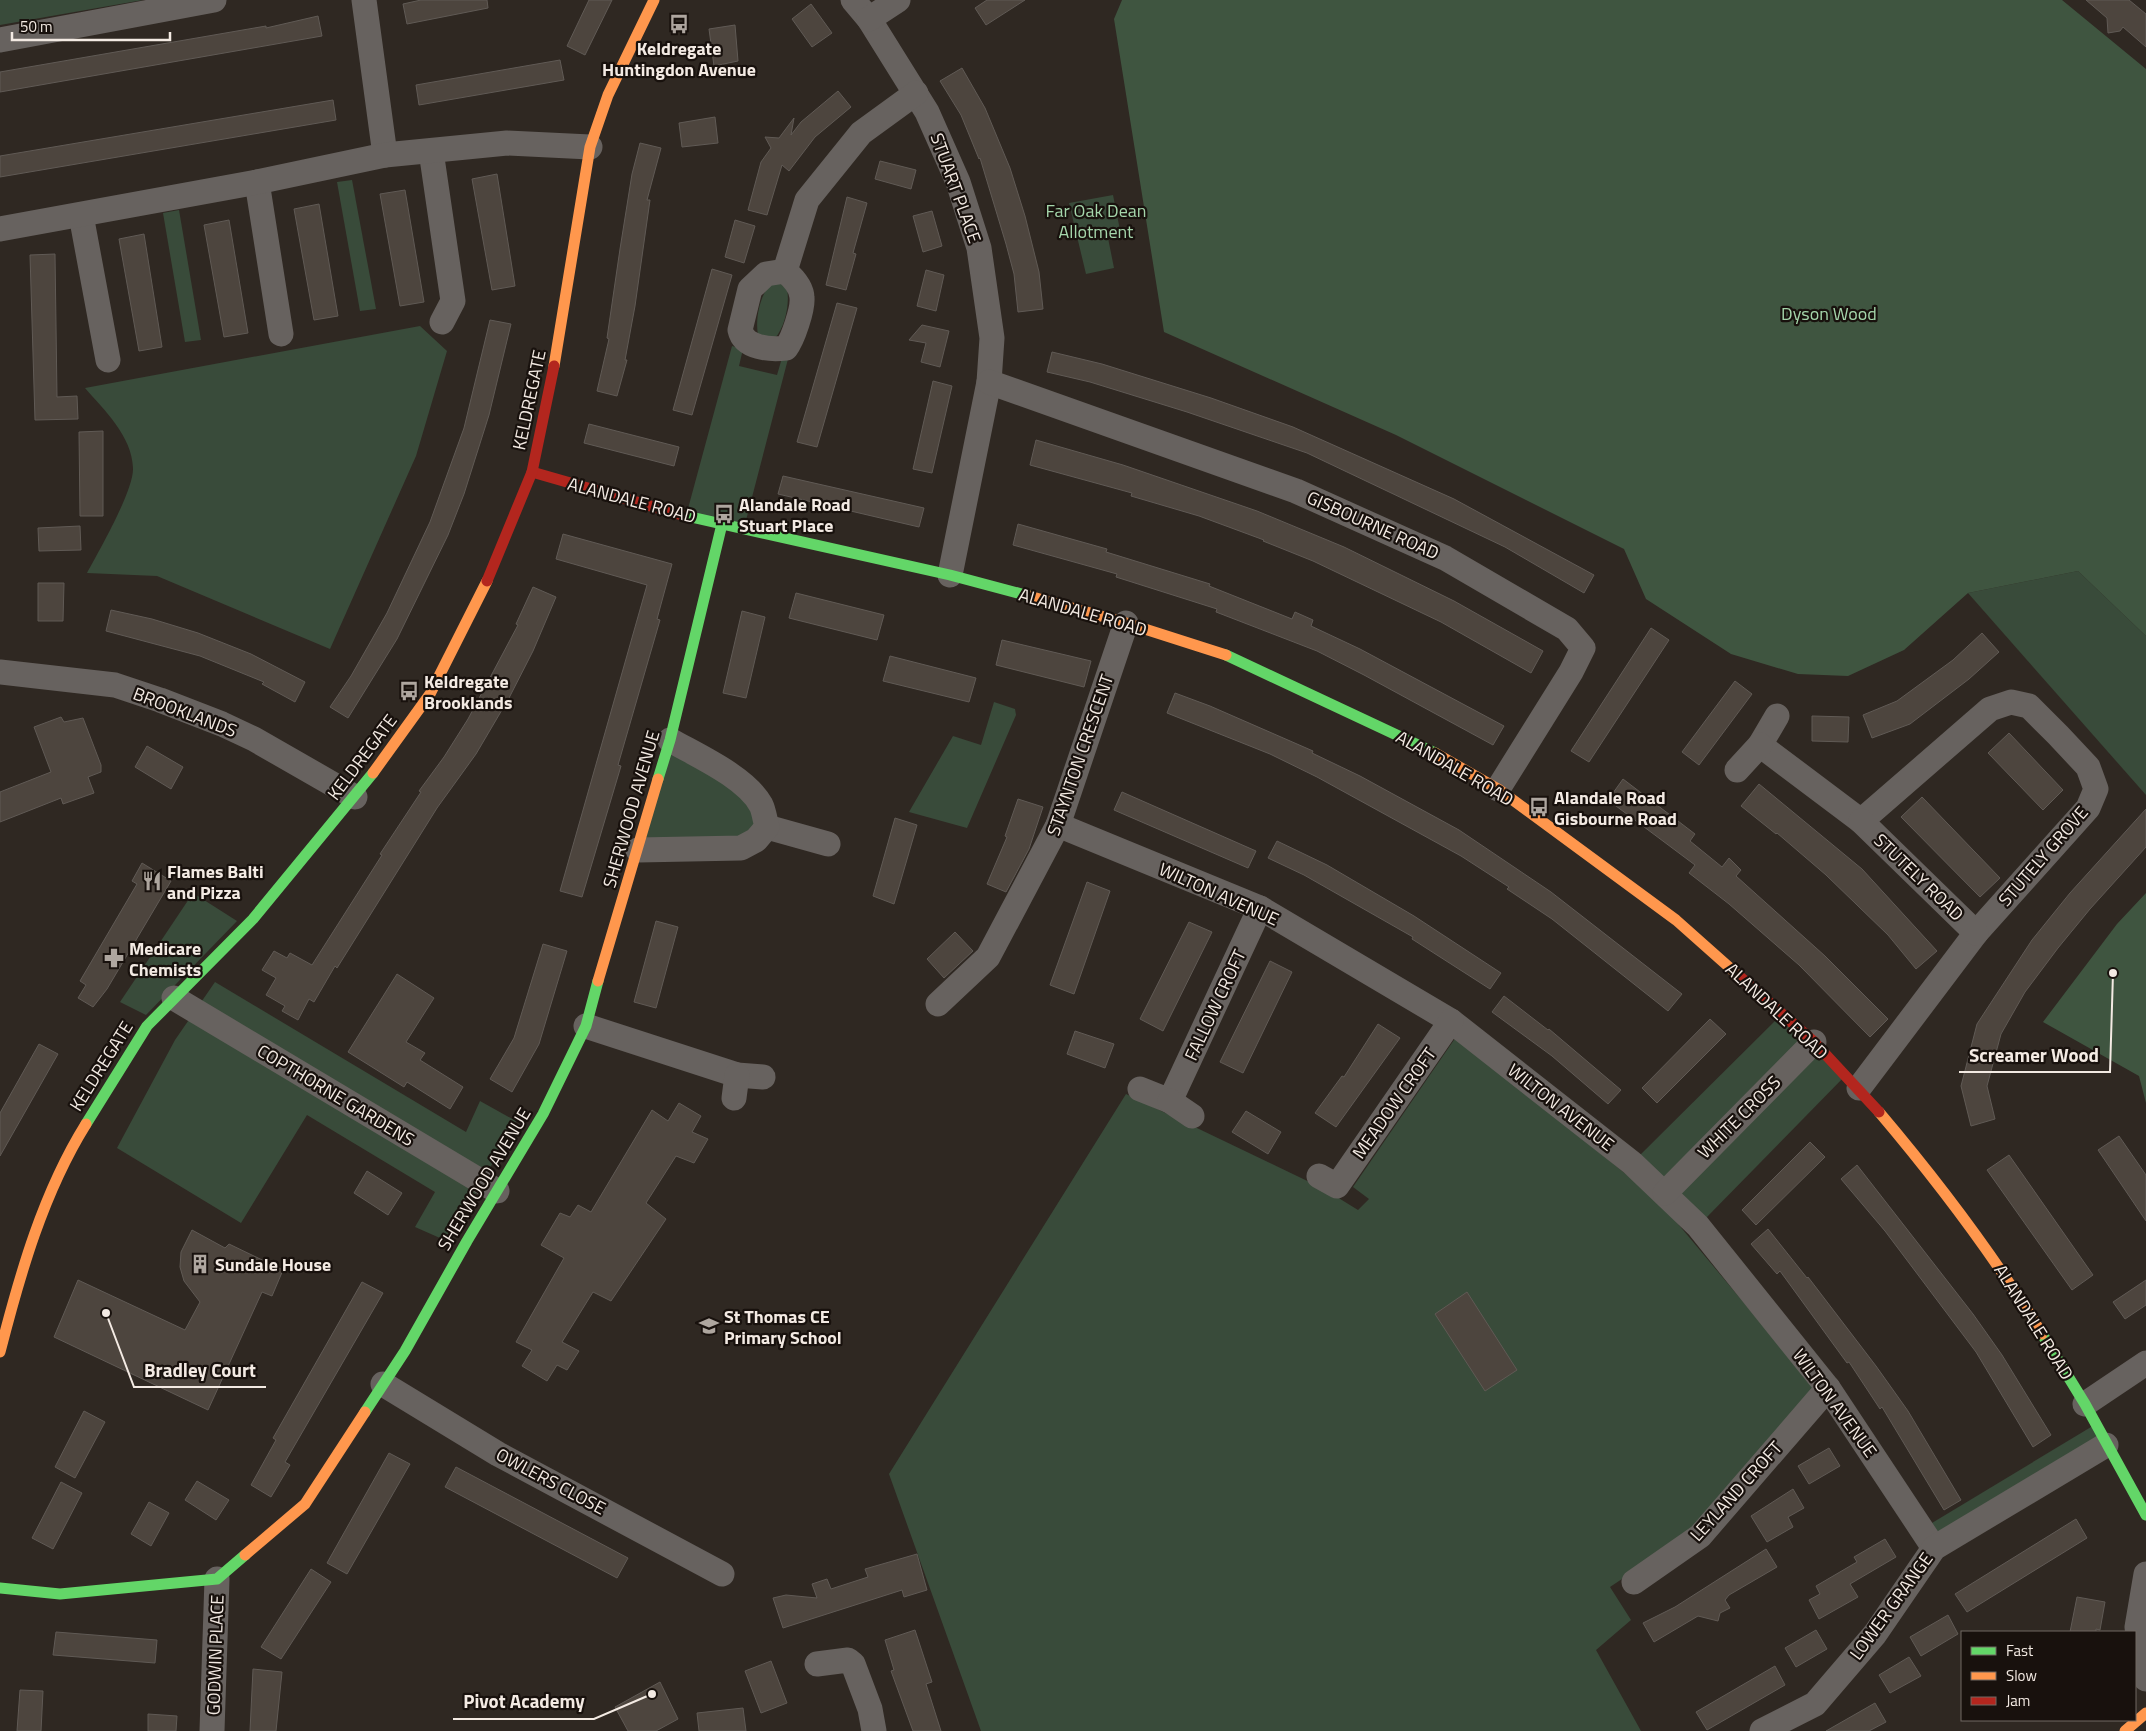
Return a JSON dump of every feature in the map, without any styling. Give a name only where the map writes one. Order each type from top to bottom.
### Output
[{"type":"street","points":[[0,40],[214,0]]},
{"type":"street","points":[[364,0],[385,155]]},
{"type":"street","name":"KELDREGATE","points":[[0,1352],[16,1291],[41,1216],[76,1139],[147,1026],[253,919],[354,797],[434,686],[473,613],[500,553],[532,472],[563,319],[574,233],[590,147],[608,95],[654,0]]},
{"type":"street","name":"STUART PLACE","points":[[853,0],[869,19],[927,112],[958,182],[979,248],[992,338],[989,382],[950,575]]},
{"type":"street","points":[[869,19],[898,0]]},
{"type":"street","points":[[785,271],[807,200],[861,133],[916,93]]},
{"type":"street","points":[[0,229],[81,215],[179,194],[257,182],[385,155],[507,143],[590,147]]},
{"type":"street","points":[[431,150],[453,301],[442,322]]},
{"type":"street","points":[[257,182],[281,334]]},
{"type":"street","points":[[81,215],[108,360]]},
{"type":"street","name":"GISBOURNE ROAD","points":[[989,382],[1296,491],[1445,558],[1567,629],[1583,648],[1571,672],[1498,789]]},
{"type":"street","name":"ALANDALE ROAD","points":[[532,472],[686,516],[950,575],[1126,622],[1231,657],[1422,746],[1498,789],[1676,920],[1814,1042],[1859,1088],[1934,1176],[2005,1273],[2085,1404],[2146,1515]]},
{"type":"street","name":"SHERWOOD AVENUE","points":[[217,1579],[305,1504],[405,1351],[543,1114],[586,1026],[601,968],[670,740],[722,524]]},
{"type":"street","name":"STAYNTON CRESCENT","points":[[938,1004],[988,957],[1058,825],[1126,622]]},
{"type":"street","name":"BROOKLANDS","points":[[0,672],[115,686],[160,700],[222,724],[254,739],[354,797]]},
{"type":"street","name":"STUTELY GROVE","points":[[1859,1088],[1976,933],[2088,808],[2096,789],[2088,767],[2029,706],[2012,702],[1990,709],[1861,821]]},
{"type":"street","points":[[1737,770],[1760,745],[1777,716]]},
{"type":"street","points":[[670,740],[708,762],[751,792],[761,805],[768,827]]},
{"type":"street","points":[[1760,745],[1861,821]]},
{"type":"street","name":"STUTELY ROAD","points":[[1861,821],[1976,933]]},
{"type":"street","name":"WILTON AVENUE","points":[[1058,825],[1260,908],[1451,1021],[1632,1163],[1665,1192],[1698,1226],[1828,1388],[1934,1548]]},
{"type":"street","points":[[768,827],[828,844]]},
{"type":"street","points":[[638,850],[741,848],[756,840],[768,827]]},
{"type":"street","name":"FALLOW CROFT","points":[[1170,1101],[1260,908]]},
{"type":"street","name":"COPTHORNE GARDENS","points":[[174,998],[498,1191]]},
{"type":"street","name":"MEADOW CROFT","points":[[1336,1187],[1451,1021]]},
{"type":"street","points":[[586,1026],[736,1086],[763,1077]]},
{"type":"street","name":"WHITE CROSS","points":[[1665,1192],[1814,1042]]},
{"type":"street","points":[[1140,1089],[1170,1101],[1192,1116]]},
{"type":"street","points":[[2085,1404],[2146,1363]]},
{"type":"street","name":"OWLERS CLOSE","points":[[383,1384],[498,1454],[722,1574]]},
{"type":"street","name":"LEYLAND CROFT","points":[[1634,1582],[1700,1536],[1828,1388]]},
{"type":"street","name":"LOWER GRANGE","points":[[1762,1731],[1815,1704],[1875,1634],[1934,1548],[2106,1445]]},
{"type":"street","points":[[2146,1574],[2137,1627],[2146,1679]]},
{"type":"street","points":[[0,1588],[60,1594],[217,1579]]},
{"type":"street","name":"GODWIN PLACE","points":[[212,1731],[217,1579]]},
{"type":"street","points":[[817,1664],[848,1660],[853,1664],[870,1709],[874,1731]]},
{"type":"street","points":[[2125,1731],[2146,1713]]},
{"type":"green space","points":[[0,0],[143,0],[0,25]]},
{"type":"green space","name":"Dyson Wood","points":[[1122,0],[2062,0],[2146,69],[2146,636],[2078,571],[1968,593],[1904,650],[1848,676],[1798,674],[1731,654],[1646,599],[1624,549],[1396,435],[1164,332],[1114,19]]},
{"type":"green space","points":[[352,180],[376,309],[360,311],[337,182]]},
{"type":"green space","name":"Far Oak Dean Allotment","points":[[1113,195],[1121,235],[1108,238],[1114,268],[1086,274],[1069,203]]},
{"type":"green space","points":[[179,210],[201,340],[185,342],[163,213]]},
{"type":"green space","points":[[780,283],[787,289],[788,295],[786,315],[782,328],[775,338],[758,335],[758,315],[763,296],[769,285]]},
{"type":"green space","points":[[420,326],[447,351],[416,456],[330,649],[157,576],[87,573],[122,505],[132,478],[133,468],[128,445],[116,424],[85,388]]},
{"type":"green space","points":[[732,346],[743,349],[739,366],[777,375],[782,358],[788,359],[744,528],[686,516]]},
{"type":"green space","points":[[2078,571],[2146,636],[2146,795],[1968,593]]},
{"type":"green space","points":[[994,702],[1015,709],[1016,715],[967,828],[909,812],[953,736],[981,745]]},
{"type":"green space","points":[[670,740],[751,792],[756,840],[638,850]]},
{"type":"green space","points":[[193,893],[237,921],[146,1015],[120,1002]]},
{"type":"green space","points":[[2146,893],[2146,1103],[2139,1076],[2043,1022],[2117,924]]},
{"type":"green space","points":[[215,982],[466,1132],[480,1101],[516,1121],[449,1242],[415,1227],[435,1192],[307,1115],[241,1223],[117,1148],[175,1040]]},
{"type":"green space","points":[[1782,1014],[1845,1076],[1705,1219],[1632,1163]]},
{"type":"green space","points":[[1456,1037],[1658,1200],[1816,1389],[1691,1533],[1610,1587],[1631,1620],[1596,1650],[1641,1731],[981,1731],[889,1474],[1126,1094],[1324,1189],[1358,1210],[1369,1199],[1353,1187]]},
{"type":"green space","points":[[2096,1424],[2106,1445],[1934,1548],[1922,1529]]},
{"type":"building","points":[[421,0],[487,0],[488,8],[407,24],[403,4]]},
{"type":"building","points":[[589,0],[612,0],[585,55],[567,46]]},
{"type":"building","points":[[987,0],[1025,0],[986,25],[975,8]]},
{"type":"building","points":[[2086,0],[2129,0],[2146,14],[2146,47],[2123,27],[2120,31],[2108,33],[2107,18]]},
{"type":"building","points":[[811,4],[832,33],[812,47],[792,19]]},
{"type":"building","points":[[318,16],[322,36],[0,92],[0,72],[266,26],[266,28]]},
{"type":"building","points":[[735,25],[738,61],[714,66],[709,29]]},
{"type":"building","points":[[560,60],[564,80],[419,105],[416,85]]},
{"type":"building","points":[[962,68],[985,108],[1010,168],[1025,216],[1039,272],[1043,309],[1018,312],[1014,274],[980,158],[961,115],[940,81]]},
{"type":"building","points":[[838,91],[851,107],[815,137],[789,171],[782,165],[767,215],[748,210],[761,162],[771,148],[765,137],[779,138],[794,118],[791,135],[801,122]]},
{"type":"building","points":[[333,100],[336,120],[0,177],[0,156]]},
{"type":"building","points":[[715,117],[718,143],[682,147],[679,123]]},
{"type":"building","points":[[640,143],[661,148],[647,200],[650,200],[635,306],[625,360],[627,360],[617,396],[597,391],[609,339],[607,338],[620,249],[632,174]]},
{"type":"building","points":[[880,161],[916,170],[911,189],[875,179]]},
{"type":"building","points":[[497,174],[515,286],[492,290],[472,179]]},
{"type":"building","points":[[405,190],[424,302],[400,306],[380,194]]},
{"type":"building","points":[[847,197],[867,203],[853,253],[856,254],[846,290],[826,285]]},
{"type":"building","points":[[319,204],[338,316],[314,320],[294,209]]},
{"type":"building","points":[[932,211],[942,246],[923,252],[913,216]]},
{"type":"building","points":[[229,220],[248,333],[224,337],[204,225]]},
{"type":"building","points":[[735,220],[755,226],[744,263],[725,257]]},
{"type":"building","points":[[144,234],[162,347],[139,351],[119,239]]},
{"type":"building","points":[[55,254],[57,397],[77,396],[78,419],[35,420],[30,255]]},
{"type":"building","points":[[712,269],[732,275],[692,415],[673,410]]},
{"type":"building","points":[[926,270],[944,275],[936,311],[917,306]]},
{"type":"building","points":[[837,303],[857,308],[817,447],[797,442]]},
{"type":"building","points":[[490,320],[511,324],[489,415],[464,494],[448,535],[397,639],[348,718],[330,707],[351,676],[387,613],[430,522],[464,428]]},
{"type":"building","points":[[922,325],[949,331],[940,367],[921,362],[926,343],[909,340]]},
{"type":"building","points":[[1052,352],[1102,364],[1211,398],[1293,427],[1454,499],[1594,575],[1584,593],[1505,547],[1307,453],[1187,412],[1090,382],[1047,372]]},
{"type":"building","points":[[933,381],[952,386],[932,473],[913,469]]},
{"type":"building","points":[[589,424],[679,447],[674,466],[584,443]]},
{"type":"building","points":[[103,431],[103,516],[80,516],[79,432]]},
{"type":"building","points":[[1036,440],[1123,465],[1257,511],[1344,547],[1454,601],[1543,651],[1531,673],[1441,622],[1313,561],[1264,540],[1199,516],[1131,496],[1132,493],[1030,465]]},
{"type":"building","points":[[783,476],[924,508],[919,527],[778,494]]},
{"type":"building","points":[[1018,524],[1107,549],[1106,552],[1210,584],[1209,586],[1292,619],[1295,612],[1313,620],[1311,626],[1360,649],[1504,726],[1493,745],[1317,651],[1216,612],[1217,609],[1116,577],[1117,574],[1013,545]]},
{"type":"building","points":[[80,526],[81,550],[39,551],[38,528]]},
{"type":"building","points":[[563,534],[672,564],[657,619],[660,620],[618,765],[621,766],[582,897],[560,891],[647,585],[556,559]]},
{"type":"building","points":[[38,583],[64,583],[63,621],[38,621]]},
{"type":"building","points":[[533,587],[556,597],[533,651],[509,698],[476,754],[437,808],[337,968],[335,966],[314,1002],[309,999],[298,1020],[282,1011],[285,1006],[266,995],[276,978],[262,970],[274,951],[287,958],[290,953],[312,965],[382,855],[380,854],[421,792],[419,791],[444,757],[468,719],[518,625],[516,624]]},
{"type":"building","points":[[796,593],[884,615],[877,640],[789,618]]},
{"type":"building","points":[[111,610],[152,619],[198,633],[251,654],[305,682],[295,702],[262,684],[264,682],[200,656],[106,631]]},
{"type":"building","points":[[742,611],[765,617],[746,698],[723,693]]},
{"type":"building","points":[[1651,628],[1669,640],[1589,762],[1571,751]]},
{"type":"building","points":[[1982,633],[1999,652],[1969,679],[1910,724],[1872,738],[1863,715],[1897,701],[1953,660]]},
{"type":"building","points":[[1002,640],[1091,661],[1084,687],[996,665]]},
{"type":"building","points":[[890,656],[976,678],[969,702],[883,681]]},
{"type":"building","points":[[1735,681],[1752,694],[1699,765],[1682,752]]},
{"type":"building","points":[[1175,693],[1210,706],[1313,751],[1312,753],[1360,776],[1459,830],[1551,892],[1682,994],[1668,1011],[1552,919],[1507,889],[1509,887],[1461,856],[1317,777],[1270,754],[1167,713]]},
{"type":"building","points":[[1812,716],[1849,717],[1848,742],[1812,741]]},
{"type":"building","points":[[61,717],[64,722],[83,718],[101,765],[101,772],[88,777],[94,793],[63,804],[61,798],[0,822],[0,792],[51,772],[34,727]]},
{"type":"building","points":[[2009,733],[2063,790],[2043,810],[1988,753]]},
{"type":"building","points":[[147,746],[183,767],[171,789],[135,767]]},
{"type":"building","points":[[1623,779],[1695,834],[1690,841],[1722,867],[1729,858],[1741,870],[1736,876],[1825,956],[1888,1019],[1870,1037],[1799,965],[1729,904],[1689,873],[1695,865],[1608,800]]},
{"type":"building","points":[[1759,784],[1862,869],[1937,951],[1916,969],[1888,935],[1826,875],[1777,833],[1741,806]]},
{"type":"building","points":[[1122,792],[1256,851],[1248,868],[1114,810]]},
{"type":"building","points":[[1922,797],[2000,878],[1980,897],[1901,817]]},
{"type":"building","points":[[1018,799],[1043,807],[1029,849],[1006,892],[987,884],[1007,837],[1005,836]]},
{"type":"building","points":[[2146,809],[2146,847],[2090,909],[2025,992],[2001,1034],[1987,1086],[1995,1119],[1971,1126],[1961,1086],[1977,1024],[2032,940],[2070,893]]},
{"type":"building","points":[[895,818],[917,825],[894,904],[873,896]]},
{"type":"building","points":[[1277,841],[1327,865],[1414,916],[1501,973],[1490,989],[1412,939],[1413,937],[1304,875],[1268,858]]},
{"type":"building","points":[[142,863],[171,881],[107,989],[93,1007],[78,998],[86,985],[80,981],[137,884],[132,881]]},
{"type":"building","points":[[1087,882],[1110,891],[1074,994],[1050,985]]},
{"type":"building","points":[[656,921],[678,927],[656,1008],[634,1002]]},
{"type":"building","points":[[1189,922],[1212,932],[1163,1031],[1140,1019]]},
{"type":"building","points":[[955,932],[973,951],[944,978],[927,959]]},
{"type":"building","points":[[543,944],[567,951],[539,1044],[512,1092],[490,1079],[514,1038]]},
{"type":"building","points":[[1270,961],[1292,972],[1243,1073],[1220,1062]]},
{"type":"building","points":[[397,974],[434,998],[406,1042],[425,1053],[420,1060],[463,1087],[450,1109],[407,1082],[404,1087],[348,1052]]},
{"type":"building","points":[[1504,996],[1549,1029],[1621,1090],[1608,1104],[1552,1056],[1492,1012]]},
{"type":"building","points":[[1710,1019],[1726,1034],[1657,1103],[1642,1088]]},
{"type":"building","points":[[1378,1024],[1400,1038],[1336,1127],[1315,1113],[1342,1076],[1344,1077]]},
{"type":"building","points":[[1075,1031],[1114,1044],[1105,1068],[1067,1054]]},
{"type":"building","points":[[39,1044],[58,1054],[0,1156],[0,1113]]},
{"type":"building","points":[[679,1103],[701,1116],[692,1132],[708,1139],[694,1163],[676,1156],[646,1203],[666,1219],[611,1301],[593,1292],[562,1342],[579,1351],[567,1370],[557,1365],[547,1381],[522,1366],[532,1350],[516,1342],[564,1258],[541,1245],[560,1213],[570,1217],[578,1205],[591,1212],[652,1110],[668,1121]]},
{"type":"building","points":[[1246,1111],[1281,1132],[1268,1154],[1232,1132]]},
{"type":"building","points":[[2119,1136],[2146,1175],[2146,1221],[2098,1150]]},
{"type":"building","points":[[1810,1142],[1825,1157],[1756,1225],[1742,1210]]},
{"type":"building","points":[[2009,1155],[2093,1275],[2072,1290],[1987,1170]]},
{"type":"building","points":[[1857,1165],[1973,1314],[2002,1355],[2051,1435],[2033,1447],[1976,1352],[1885,1231],[1841,1179]]},
{"type":"building","points":[[367,1171],[402,1193],[388,1215],[354,1193]]},
{"type":"building","points":[[1768,1229],[1808,1277],[1876,1366],[1908,1411],[1961,1500],[1944,1510],[1882,1407],[1880,1409],[1849,1362],[1847,1363],[1780,1271],[1777,1274],[1751,1244]]},
{"type":"building","points":[[192,1230],[225,1248],[229,1244],[283,1270],[272,1296],[262,1292],[208,1410],[54,1337],[78,1280],[185,1330],[200,1302],[184,1281],[180,1267],[181,1252]]},
{"type":"building","points":[[2146,1280],[2146,1305],[2125,1319],[2113,1302]]},
{"type":"building","points":[[362,1282],[383,1293],[285,1462],[290,1465],[271,1497],[251,1485],[276,1440],[273,1438]]},
{"type":"building","points":[[1467,1292],[1517,1370],[1485,1391],[1435,1314]]},
{"type":"building","points":[[84,1411],[105,1422],[75,1478],[55,1467]]},
{"type":"building","points":[[1829,1448],[1840,1466],[1809,1484],[1798,1466]]},
{"type":"building","points":[[389,1453],[410,1464],[347,1574],[327,1563]]},
{"type":"building","points":[[456,1467],[628,1558],[617,1578],[445,1487]]},
{"type":"building","points":[[197,1481],[229,1500],[216,1520],[185,1500]]},
{"type":"building","points":[[61,1482],[82,1493],[53,1549],[32,1538]]},
{"type":"building","points":[[1793,1489],[1804,1508],[1788,1517],[1793,1527],[1767,1542],[1751,1516]]},
{"type":"building","points":[[149,1502],[169,1513],[151,1546],[131,1534]]},
{"type":"building","points":[[2076,1519],[2087,1538],[1967,1612],[1955,1594]]},
{"type":"building","points":[[1885,1539],[1896,1557],[1850,1584],[1858,1597],[1819,1619],[1809,1600],[1820,1594],[1816,1586],[1857,1562],[1854,1557]]},
{"type":"building","points":[[1766,1549],[1777,1567],[1729,1595],[1725,1600],[1730,1608],[1720,1613],[1718,1621],[1698,1616],[1654,1642],[1643,1623],[1675,1607]]},
{"type":"building","points":[[917,1554],[927,1590],[904,1597],[902,1590],[783,1628],[773,1598],[786,1595],[817,1598],[812,1584],[827,1579],[831,1589],[868,1577],[865,1569]]},
{"type":"building","points":[[311,1569],[331,1582],[281,1659],[261,1647]]},
{"type":"building","points":[[2077,1597],[2105,1602],[2100,1630],[2070,1631]]},
{"type":"building","points":[[1948,1615],[1958,1634],[1921,1656],[1910,1637]]},
{"type":"building","points":[[915,1630],[932,1682],[926,1684],[941,1731],[913,1731],[891,1671],[894,1670],[885,1640]]},
{"type":"building","points":[[1816,1630],[1827,1649],[1796,1667],[1785,1648]]},
{"type":"building","points":[[56,1632],[157,1640],[155,1663],[53,1655]]},
{"type":"building","points":[[1909,1657],[1921,1676],[1890,1693],[1879,1675]]},
{"type":"building","points":[[771,1661],[787,1703],[761,1713],[745,1671]]},
{"type":"building","points":[[1775,1666],[1785,1685],[1707,1730],[1696,1712]]},
{"type":"building","points":[[253,1669],[282,1672],[276,1731],[250,1731]]},
{"type":"building","points":[[660,1682],[678,1719],[656,1731],[628,1731],[615,1707]]},
{"type":"building","points":[[20,1690],[43,1691],[41,1731],[17,1731]]},
{"type":"building","points":[[1875,1703],[1886,1722],[1869,1731],[1826,1731]]},
{"type":"building","points":[[743,1708],[746,1731],[699,1731],[697,1713]]},
{"type":"building","points":[[148,1714],[177,1716],[176,1731],[148,1731]]},
{"type":"traffic: fast","points":[[682,515],[950,575],[1029,596]]},
{"type":"traffic: fast","points":[[658,779],[670,740],[722,524]]},
{"type":"traffic: fast","points":[[1226,655],[1435,753]]},
{"type":"traffic: fast","points":[[86,1124],[147,1026],[253,919],[373,773]]},
{"type":"traffic: fast","points":[[365,1412],[405,1351],[467,1241],[543,1114],[586,1026],[598,981]]},
{"type":"traffic: fast","points":[[2042,1334],[2085,1404],[2146,1515]]},
{"type":"traffic: fast","points":[[0,1588],[60,1594],[217,1579],[245,1555]]},
{"type":"traffic: slow","points":[[554,366],[590,147],[608,95],[654,0]]},
{"type":"traffic: slow","points":[[373,773],[430,694],[487,581]]},
{"type":"traffic: slow","points":[[1029,596],[1126,623],[1226,655]]},
{"type":"traffic: slow","points":[[1435,753],[1498,789],[1676,920],[1739,976]]},
{"type":"traffic: slow","points":[[598,981],[658,779]]},
{"type":"traffic: slow","points":[[1879,1112],[1965,1220],[2042,1334]]},
{"type":"traffic: slow","points":[[0,1352],[34,1235],[57,1178],[86,1124]]},
{"type":"traffic: slow","points":[[245,1555],[305,1504],[365,1412]]},
{"type":"traffic: slow","points":[[2125,1731],[2146,1713]]},
{"type":"traffic: jam","points":[[487,581],[532,472],[554,366]]},
{"type":"traffic: jam","points":[[532,472],[682,515]]},
{"type":"traffic: jam","points":[[1739,976],[1814,1042],[1879,1112]]},
{"type":"place","name":"Keldregate Huntingdon Avenue","points":[[679,24]]},
{"type":"place","name":"Alandale Road Stuart Place","points":[[724,514]]},
{"type":"place","name":"Keldregate Brooklands","points":[[409,691]]},
{"type":"place","name":"Alandale Road Gisbourne Road","points":[[1539,807]]},
{"type":"place","name":"Flames Balti and Pizza","points":[[152,881]]},
{"type":"place","name":"Medicare Chemists","points":[[114,958]]},
{"type":"place","name":"Screamer Wood","points":[[2113,973]]},
{"type":"place","name":"Sundale House","points":[[200,1264]]},
{"type":"place","name":"Bradley Court","points":[[106,1313]]},
{"type":"place","name":"St Thomas CE Primary School","points":[[709,1326]]},
{"type":"place","name":"Pivot Academy","points":[[652,1694]]}]
